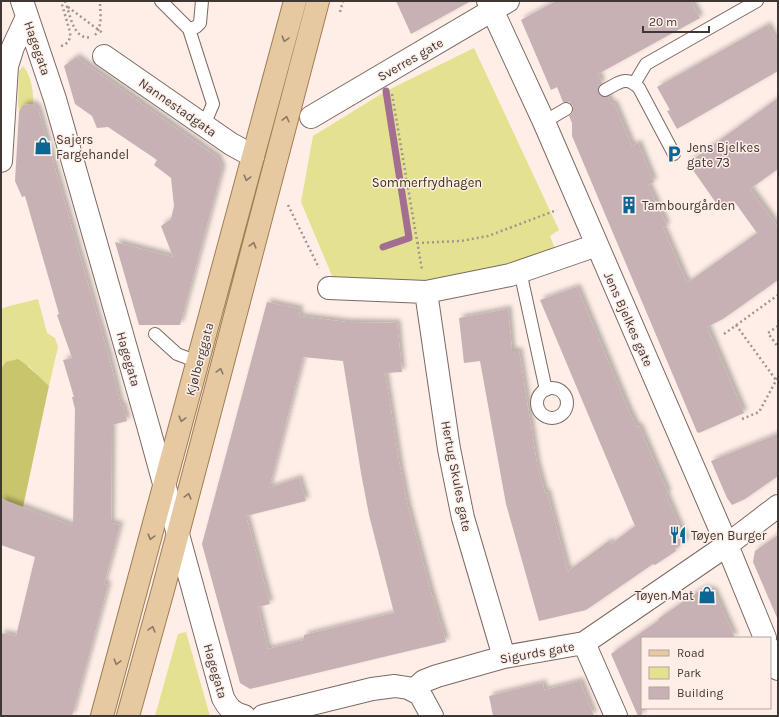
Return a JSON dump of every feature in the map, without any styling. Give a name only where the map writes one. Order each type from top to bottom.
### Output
[{"type":"main road","name":"Kjølberggata","points":[[102,716],[295,1]]},
{"type":"main road","name":"Kjølberggata","points":[[128,716],[178,534],[318,1]]},
{"type":"street","name":"Sverres gate","points":[[311,117],[420,53],[496,4]]},
{"type":"street","name":"Jens Bjelkes gate","points":[[496,4],[596,245],[727,545],[765,637]]},
{"type":"street","name":"Hagegata","points":[[25,9],[54,99],[224,698],[226,704],[231,710],[240,715]]},
{"type":"street","points":[[1,161],[8,66],[25,9]]},
{"type":"street","name":"Nannestadgata","points":[[104,56],[231,144],[253,156]]},
{"type":"street","points":[[329,288],[426,292],[510,275],[596,245]]},
{"type":"street","name":"Hertug Skules gate","points":[[426,292],[449,449],[463,518],[504,657]]},
{"type":"street","name":"Sigurds gate","points":[[414,690],[424,681],[437,676],[504,657],[584,643],[727,545],[778,506]]},
{"type":"street","points":[[584,643],[616,716]]},
{"type":"street","points":[[771,652],[778,669]]},
{"type":"street","points":[[263,716],[372,689],[395,686],[401,686],[414,690],[420,694],[432,716]]},
{"type":"lane","points":[[161,1],[189,29],[213,104],[204,125]]},
{"type":"lane","points":[[189,29],[196,27],[200,23],[202,1]]},
{"type":"lane","points":[[634,84],[646,64],[757,1]]},
{"type":"lane","points":[[605,90],[622,81],[628,81],[639,88],[674,154]]},
{"type":"lane","points":[[544,122],[566,109]]},
{"type":"lane","points":[[520,272],[546,390]]},
{"type":"lane","points":[[155,334],[177,354],[198,362]]},
{"type":"path","points":[[56,47],[66,44],[71,37],[61,1]]},
{"type":"path","points":[[66,1],[75,28],[81,36],[85,38],[93,37],[99,30],[101,21],[100,1]]},
{"type":"path","points":[[67,6],[99,30]]},
{"type":"path","points":[[388,71],[426,292]]},
{"type":"path","points":[[288,204],[329,288]]},
{"type":"path","points":[[417,244],[462,241],[488,236],[557,210]]},
{"type":"path","points":[[724,334],[778,295]]},
{"type":"path","points":[[736,325],[776,380]]},
{"type":"path","points":[[778,326],[768,333],[778,347]]},
{"type":"path","points":[[742,419],[759,412],[778,377]]},
{"type":"green space","name":"Sommerfrydhagen","points":[[474,48],[559,230],[550,236],[556,251],[505,268],[426,283],[333,278],[301,202],[313,136],[386,91]]},
{"type":"green space","points":[[23,66],[28,74],[31,84],[33,104],[19,112],[19,71]]},
{"type":"green space","points":[[38,299],[47,333],[55,338],[58,347],[49,386],[29,366],[1,369],[1,309]]},
{"type":"green space","points":[[186,632],[210,716],[155,716],[178,634]]},
{"type":"shaded area","points":[[18,359],[49,386],[23,507],[1,499],[1,369],[6,362]]},
{"type":"building","points":[[396,1],[471,1],[411,34]]},
{"type":"building","points":[[556,1],[691,1],[700,18],[598,74],[602,83],[598,86],[599,94],[601,97],[608,97],[611,104],[614,103],[632,146],[638,143],[654,182],[648,185],[667,226],[663,228],[687,283],[757,233],[734,201],[721,210],[688,163],[778,98],[778,169],[750,189],[778,227],[778,280],[723,319],[707,327],[744,413],[699,433],[697,432],[572,136],[572,123],[569,116],[573,112],[573,106],[569,102],[563,102],[557,87],[551,90],[521,20]]},
{"type":"building","points":[[767,25],[778,43],[778,71],[677,129],[667,111],[670,110],[657,87]]},
{"type":"building","points":[[76,57],[218,158],[222,169],[180,325],[139,325],[115,242],[173,257],[161,226],[171,219],[174,206],[171,178],[154,165],[157,160],[108,127],[97,128],[92,116],[75,104],[64,66]]},
{"type":"building","points":[[33,104],[38,109],[109,357],[121,406],[123,405],[127,421],[112,425],[111,523],[120,525],[104,584],[108,585],[72,716],[1,716],[1,633],[16,636],[35,557],[1,545],[1,499],[73,526],[75,409],[72,397],[74,397],[63,360],[72,358],[57,315],[59,314],[25,196],[22,197],[15,181],[19,112],[23,105]]},
{"type":"building","points":[[577,287],[629,411],[637,427],[639,426],[668,493],[666,495],[686,541],[675,549],[676,551],[655,565],[653,564],[586,610],[539,621],[506,504],[480,361],[464,363],[459,318],[508,309],[512,351],[519,351],[537,464],[545,493],[547,492],[568,571],[609,541],[611,544],[635,526],[540,300]]},
{"type":"building","points":[[267,302],[300,309],[299,316],[346,322],[397,323],[402,372],[385,373],[408,507],[446,642],[250,689],[240,683],[202,544]],"holes":[[[303,357],[343,361],[369,515],[394,613],[304,635],[304,640],[268,649],[258,607],[270,604],[246,516],[306,501],[299,478],[269,488]]]},
{"type":"building","points":[[778,434],[778,476],[745,499],[732,505],[727,498],[711,461]]},
{"type":"building","points":[[778,535],[778,620],[753,562],[755,551]]},
{"type":"building","points":[[703,588],[714,591],[735,637],[641,637],[642,716],[638,716],[611,654],[659,620],[658,619]]},
{"type":"building","points":[[580,681],[594,716],[493,716],[489,696],[543,683],[544,690]]},
{"type":"waterway","points":[[383,247],[409,238],[386,91]]},
{"type":"place","name":"Sajers Fargehandel","points":[[43,146]]},
{"type":"place","name":"Jens Bjelkes gate 73","points":[[674,154]]},
{"type":"place","name":"Tambourgården","points":[[629,205]]},
{"type":"place","name":"Tøyen Burger","points":[[678,535]]},
{"type":"place","name":"Tøyen Mat","points":[[707,595]]}]
